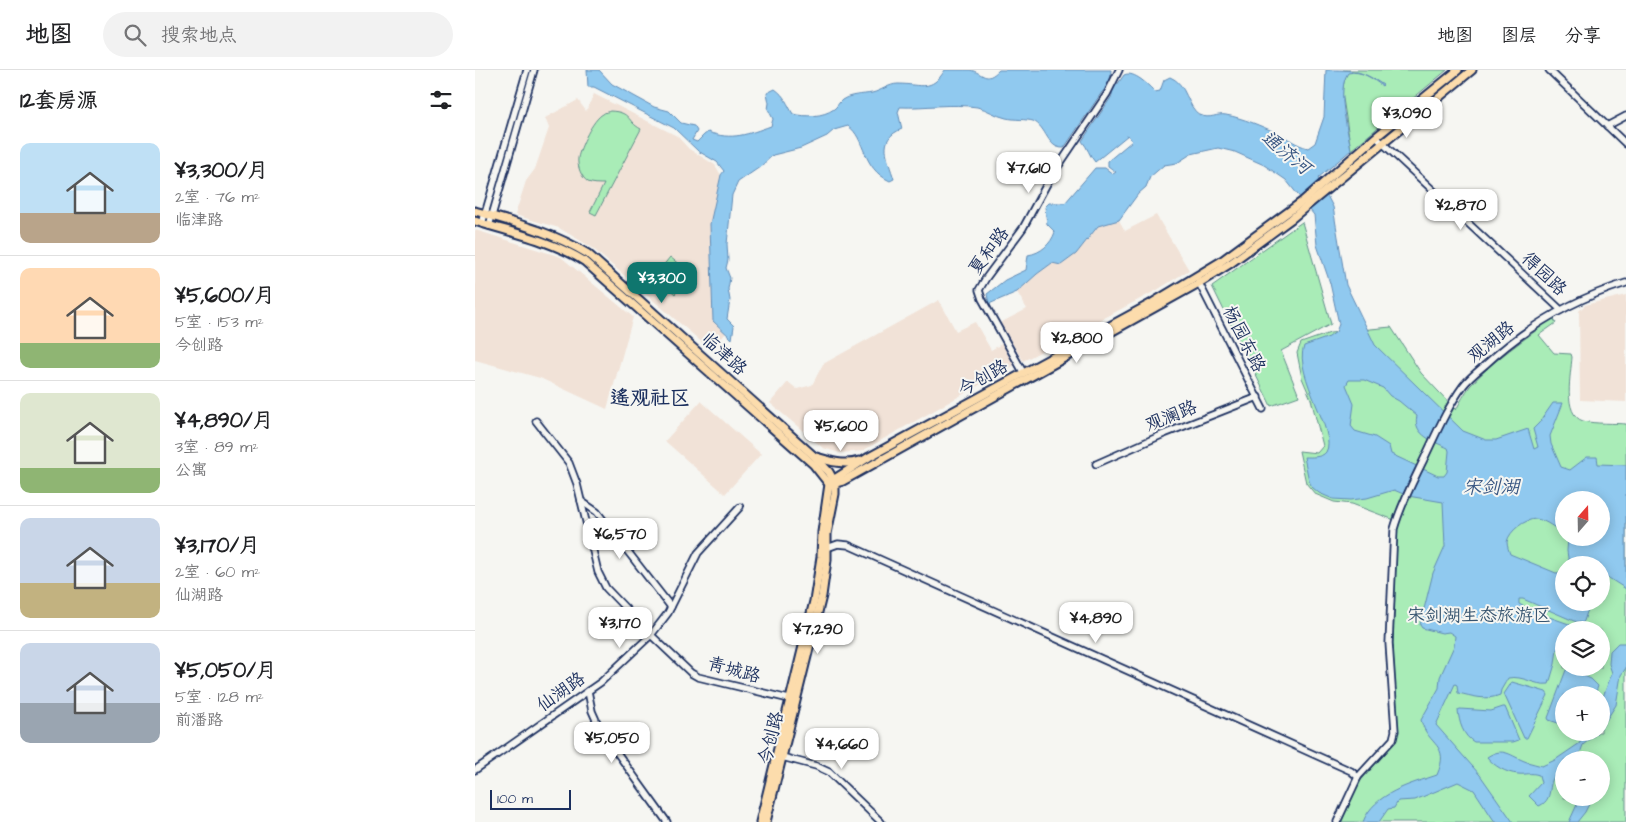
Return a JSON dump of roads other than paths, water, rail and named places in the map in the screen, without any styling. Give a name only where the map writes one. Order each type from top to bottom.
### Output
[{"type":"main road","points":[[1305,204],[1376,137],[1458,70]]},
{"type":"main road","points":[[1325,186],[1383,144],[1472,70]]},
{"type":"main road","name":"今创路","points":[[832,482],[843,482],[1199,283],[1231,263],[1305,204]]},
{"type":"main road","name":"今创路","points":[[766,822],[782,757],[814,601],[821,557],[822,532],[832,482],[869,457],[1152,303],[1220,262],[1305,204]]},
{"type":"main road","name":"临津路","points":[[475,211],[552,234],[589,254],[814,456],[829,472],[832,482]]},
{"type":"main road","name":"临津路","points":[[482,224],[554,245],[571,252],[584,261],[832,482]]},
{"type":"main road","points":[[814,456],[829,461],[854,463],[869,457]]},
{"type":"main road","name":"今创路","points":[[760,822],[822,596],[827,534],[835,494],[832,482]]},
{"type":"street","points":[[489,215],[527,70]]},
{"type":"street","points":[[482,224],[489,215],[534,70]]},
{"type":"street","name":"夏和路","points":[[1023,372],[982,299],[979,290],[981,284],[1023,228],[1049,180],[1107,94],[1119,70]]},
{"type":"street","points":[[1549,70],[1626,144]]},
{"type":"street","points":[[1607,126],[1626,116]]},
{"type":"street","name":"得园路","points":[[1376,137],[1561,310]]},
{"type":"street","name":"杨园东路","points":[[1199,283],[1263,409]]},
{"type":"street","name":"观湖路","points":[[1337,822],[1358,777],[1393,739],[1395,731],[1389,643],[1395,529],[1406,497],[1450,406],[1465,384],[1507,346],[1561,310],[1590,296],[1626,283]]},
{"type":"street","name":"观澜路","points":[[1096,464],[1164,434],[1258,397]]},
{"type":"street","name":"青城路","points":[[536,421],[569,463],[577,484],[597,572],[606,588],[691,673],[698,677],[793,700]]},
{"type":"street","points":[[581,501],[597,512],[671,607]]},
{"type":"street","name":"仙湖路","points":[[475,770],[601,682],[651,635],[671,607],[698,553],[740,507]]},
{"type":"street","points":[[827,548],[838,544],[848,545],[1351,771],[1358,777]]},
{"type":"street","points":[[588,691],[600,729],[667,822]]},
{"type":"street","points":[[782,757],[816,766],[829,772],[881,822]]},
{"type":"water","points":[[587,70],[599,70],[612,84],[654,107],[669,111],[681,123],[694,126],[697,131],[692,140],[697,142],[708,132],[732,136],[747,134],[771,126],[773,119],[768,109],[767,93],[775,89],[784,97],[793,114],[814,116],[830,112],[845,98],[872,93],[891,85],[930,85],[945,70],[970,70],[987,77],[999,70],[1111,70],[1110,81],[1117,85],[1124,75],[1128,74],[1141,79],[1155,92],[1160,91],[1164,80],[1170,77],[1180,84],[1192,107],[1200,115],[1207,117],[1223,115],[1239,118],[1271,130],[1308,148],[1315,143],[1324,117],[1326,70],[1357,72],[1369,76],[1383,85],[1362,74],[1348,73],[1343,89],[1343,100],[1351,150],[1318,178],[1333,207],[1346,285],[1375,345],[1463,431],[1486,440],[1496,440],[1528,429],[1534,449],[1538,447],[1533,429],[1553,403],[1563,403],[1550,436],[1551,444],[1561,467],[1570,470],[1587,457],[1597,457],[1598,464],[1626,465],[1626,589],[1610,579],[1610,556],[1568,556],[1567,546],[1610,546],[1610,491],[1555,491],[1555,528],[1540,520],[1527,521],[1518,526],[1508,538],[1508,547],[1510,554],[1555,573],[1555,611],[1587,611],[1584,621],[1574,621],[1519,599],[1519,604],[1560,621],[1555,621],[1555,664],[1549,684],[1514,677],[1508,678],[1500,695],[1484,698],[1458,693],[1457,685],[1455,684],[1436,725],[1480,775],[1513,822],[1495,822],[1474,790],[1458,782],[1415,800],[1398,801],[1394,808],[1388,809],[1379,822],[1363,822],[1368,812],[1384,797],[1405,786],[1437,775],[1441,765],[1440,751],[1424,729],[1421,720],[1439,688],[1440,677],[1454,646],[1455,636],[1449,632],[1442,633],[1422,628],[1420,625],[1433,573],[1445,546],[1443,502],[1408,496],[1394,490],[1367,498],[1351,500],[1333,499],[1319,493],[1312,487],[1309,481],[1304,457],[1316,457],[1324,454],[1328,443],[1326,432],[1304,372],[1302,358],[1304,346],[1329,337],[1336,332],[1339,324],[1330,283],[1317,245],[1314,215],[1286,180],[1264,165],[1235,152],[1218,148],[1191,154],[1177,163],[1164,165],[1150,177],[1146,187],[1138,194],[1119,220],[1098,226],[1076,254],[1061,265],[1052,263],[1017,292],[989,304],[987,294],[1005,280],[1026,270],[1028,255],[1041,250],[1051,240],[1055,232],[1047,224],[1045,207],[1049,203],[1065,203],[1095,168],[1105,168],[1113,174],[1116,172],[1108,166],[1108,161],[1132,141],[1128,135],[1095,162],[1082,141],[1112,96],[1112,93],[1107,89],[1102,92],[1064,148],[1054,145],[1038,124],[1033,121],[1006,118],[977,107],[958,105],[900,107],[898,112],[902,129],[894,133],[886,144],[887,157],[894,179],[890,181],[874,169],[854,131],[848,126],[834,130],[827,136],[801,148],[773,155],[760,167],[738,182],[732,195],[726,268],[730,278],[728,289],[730,300],[727,319],[734,326],[732,339],[713,321],[710,224],[721,175],[724,171],[717,162],[698,151],[674,128],[594,87],[588,87]],"holes":[[[1349,380],[1364,380],[1383,388],[1390,396],[1417,416],[1416,423],[1421,433],[1448,448],[1447,472],[1444,476],[1438,476],[1391,454],[1389,446],[1375,437],[1355,431],[1351,426],[1354,404],[1346,385]]]},
{"type":"water","points":[[1618,643],[1626,643],[1626,668],[1621,675],[1616,705],[1610,714],[1610,686],[1607,686],[1612,673],[1610,651]]},
{"type":"water","points":[[1564,676],[1584,676],[1598,686],[1560,686]]},
{"type":"water","points":[[1512,682],[1546,692],[1548,695],[1527,738],[1524,738],[1504,694]]},
{"type":"water","points":[[1555,699],[1555,722],[1548,718]]},
{"type":"water","points":[[1505,707],[1519,740],[1513,742],[1474,742],[1464,732],[1458,710],[1491,711]]},
{"type":"water","points":[[1580,741],[1588,741],[1583,745],[1581,751],[1568,751],[1580,743]]},
{"type":"water","points":[[1503,752],[1542,766],[1555,760],[1555,775],[1551,782],[1548,798],[1539,806],[1529,796],[1541,783],[1539,775],[1505,771],[1487,757]]},
{"type":"water","points":[[1576,806],[1588,806],[1577,822],[1569,822]]},
{"type":"district","name":"遥观社区","points":[[650,398]]},
{"type":"water label","name":"通济河","points":[[1286,153]]},
{"type":"water label","name":"宋剑湖","points":[[1491,487]]},
{"type":"park label","name":"宋剑湖生态旅游区","points":[[1479,615]]}]
